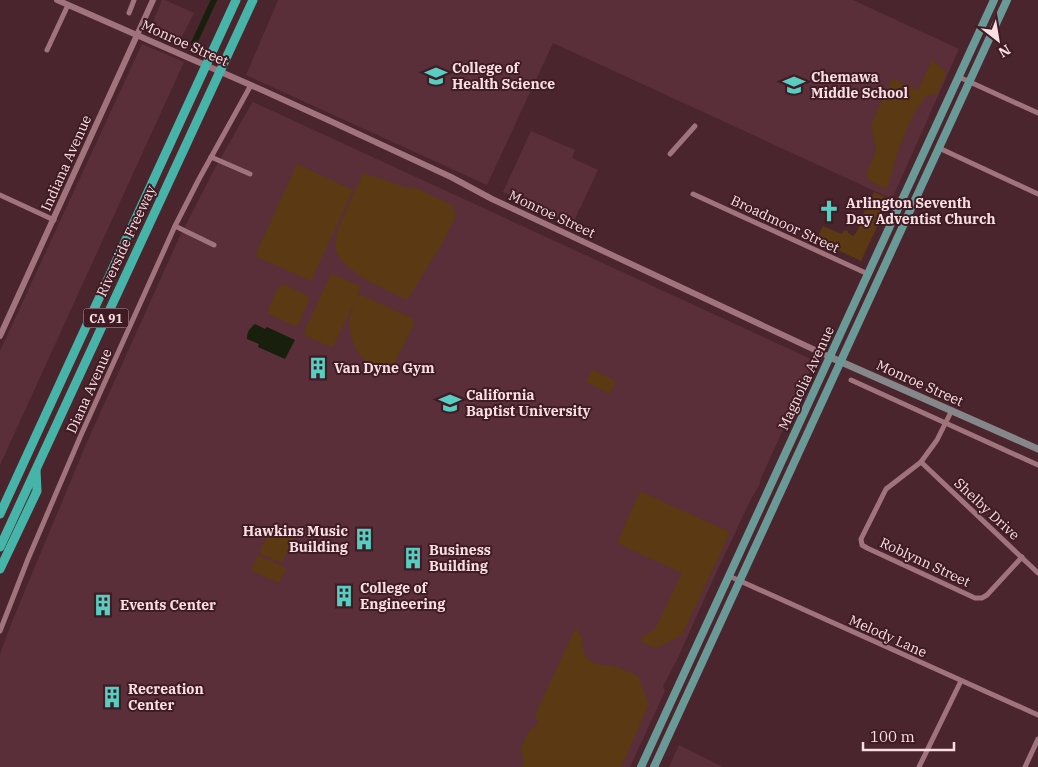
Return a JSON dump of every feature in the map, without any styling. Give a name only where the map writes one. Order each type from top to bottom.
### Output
[{"type":"highway","name":"Riverside Freeway","points":[[0,514],[236,0]]},
{"type":"highway","name":"Riverside Freeway","points":[[0,547],[253,0]]},
{"type":"highway","points":[[0,569],[37,491],[36,469]]},
{"type":"highway","points":[[0,504],[10,493]]},
{"type":"main road","name":"Magnolia Avenue","points":[[641,767],[994,0]]},
{"type":"main road","name":"Magnolia Avenue","points":[[654,767],[1007,0]]},
{"type":"main road","name":"Monroe Street","points":[[830,356],[1038,449]]},
{"type":"street","name":"Monroe Street","points":[[57,0],[251,85],[451,177],[492,200],[830,356]]},
{"type":"street","points":[[129,13],[134,0]]},
{"type":"street","name":"Indiana Avenue","points":[[0,336],[153,0]]},
{"type":"street","points":[[48,50],[68,5]]},
{"type":"street","points":[[959,77],[1038,113]]},
{"type":"street","name":"Diana Avenue","points":[[0,631],[28,559],[81,435],[175,226],[251,85]]},
{"type":"street","points":[[670,154],[695,126]]},
{"type":"street","points":[[939,148],[1038,194]]},
{"type":"street","points":[[211,157],[250,174]]},
{"type":"street","name":"Broadmoor Street","points":[[693,194],[868,274]]},
{"type":"street","points":[[0,195],[54,220]]},
{"type":"street","points":[[175,226],[214,245]]},
{"type":"street","points":[[852,380],[1038,465]]},
{"type":"street","points":[[921,462],[937,440],[952,410]]},
{"type":"street","name":"Roblynn Street","points":[[921,462],[886,489],[862,539],[862,545],[975,598],[982,598],[987,595],[1022,558]]},
{"type":"street","name":"Shelby Drive","points":[[921,462],[1038,573]]},
{"type":"street","name":"Melody Lane","points":[[729,576],[1038,715]]},
{"type":"street","points":[[919,767],[961,681]]},
{"type":"street","points":[[1025,767],[1038,739]]},
{"type":"shaded area","points":[[162,0],[194,13],[179,42],[149,32]]},
{"type":"shaded area","points":[[278,0],[853,0],[959,49],[892,199],[553,43],[487,185],[246,75]]},
{"type":"shaded area","points":[[142,44],[184,62],[0,465],[0,351]]},
{"type":"shaded area","points":[[932,60],[946,73],[937,94],[924,98],[912,117],[899,148],[887,189],[871,182],[866,174],[876,151],[871,124],[892,78],[918,90]]},
{"type":"shaded area","name":"California Baptist University","points":[[253,102],[811,359],[813,364],[759,486],[751,499],[677,660],[663,686],[665,691],[630,767],[0,767],[0,654],[13,619],[87,442],[179,238],[215,168]]},
{"type":"shaded area","points":[[531,131],[575,150],[572,158],[598,170],[572,225],[503,192]]},
{"type":"shaded area","points":[[297,164],[353,190],[311,281],[255,256]]},
{"type":"shaded area","points":[[363,173],[411,189],[412,186],[452,205],[456,215],[444,240],[407,300],[357,274],[348,267],[335,250],[337,231]]},
{"type":"shaded area","points":[[874,192],[890,199],[861,261],[816,240],[823,226],[842,234],[844,230],[848,231],[853,236],[859,228],[861,218]]},
{"type":"shaded area","points":[[333,274],[359,286],[360,289],[357,297],[362,295],[412,318],[414,324],[388,376],[372,367],[359,353],[354,344],[351,336],[350,316],[355,301],[334,345],[331,347],[306,336],[304,332],[330,276]]},
{"type":"shaded area","points":[[283,284],[308,296],[309,300],[298,325],[294,326],[269,314],[268,310],[279,286]]},
{"type":"shaded area","points":[[255,324],[265,329],[267,327],[295,340],[285,359],[258,347],[259,344],[247,339],[247,334]]},
{"type":"shaded area","points":[[592,369],[616,381],[610,394],[586,382]]},
{"type":"shaded area","points":[[640,491],[730,532],[682,635],[656,648],[640,641],[643,636],[655,629],[682,573],[617,543]]},
{"type":"shaded area","points":[[271,528],[293,538],[282,563],[259,553]]},
{"type":"shaded area","points":[[258,555],[286,568],[279,583],[251,570]]},
{"type":"shaded area","points":[[576,627],[583,640],[582,646],[586,657],[594,663],[612,665],[638,676],[649,704],[621,767],[522,767],[524,758],[520,750],[530,729],[537,724],[535,715]]},
{"type":"shaded area","points":[[679,745],[723,767],[669,767]]},
{"type":"waterway","points":[[194,43],[214,0]]},
{"type":"place","name":"College of Health Science","points":[[436,76]]},
{"type":"place","name":"Chemawa Middle School","points":[[794,85]]},
{"type":"place","name":"Arlington Seventh Day Adventist Church","points":[[829,211]]},
{"type":"place","name":"Van Dyne Gym","points":[[318,368]]},
{"type":"place","name":"California Baptist University","points":[[450,403]]},
{"type":"place","name":"Hawkins Music Building","points":[[364,539]]},
{"type":"place","name":"Business Building","points":[[413,558]]},
{"type":"place","name":"College of Engineering","points":[[344,596]]},
{"type":"place","name":"Events Center","points":[[103,605]]},
{"type":"place","name":"Recreation Center","points":[[112,697]]}]
